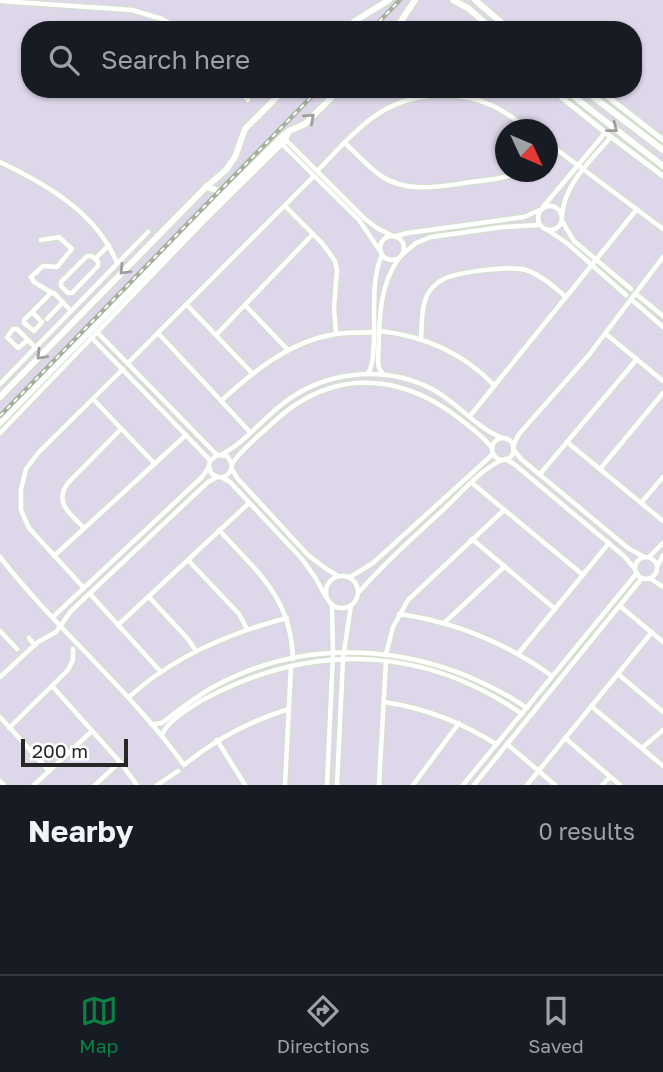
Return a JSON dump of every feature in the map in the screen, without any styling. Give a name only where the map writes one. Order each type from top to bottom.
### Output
[{"type":"main road","points":[[355,21],[389,0]]},
{"type":"main road","points":[[401,21],[414,2],[421,0]]},
{"type":"main road","points":[[453,0],[468,8],[482,21]]},
{"type":"main road","points":[[475,0],[500,21]]},
{"type":"main road","points":[[0,397],[154,239],[226,170],[239,151],[245,129],[276,98]]},
{"type":"main road","points":[[0,423],[237,181],[289,131],[305,124],[331,98]]},
{"type":"main road","points":[[576,98],[663,166]]},
{"type":"main road","points":[[595,98],[663,150]]},
{"type":"main road","points":[[226,170],[228,177],[237,181]]},
{"type":"main road","points":[[206,187],[216,190],[220,198]]},
{"type":"main road","points":[[148,232],[154,239]]},
{"type":"main road","points":[[75,306],[83,312]]},
{"type":"street","points":[[0,2],[132,9],[165,21]]},
{"type":"street","points":[[128,363],[360,128],[379,112],[419,98]]},
{"type":"street","points":[[469,98],[484,102],[515,119]]},
{"type":"street","points":[[562,98],[663,176]]},
{"type":"street","points":[[610,98],[663,139]]},
{"type":"street","points":[[0,433],[284,142],[289,131]]},
{"type":"street","points":[[608,135],[537,217],[539,225],[545,230],[631,289]]},
{"type":"street","points":[[284,142],[359,220],[381,253],[391,260],[401,256]]},
{"type":"street","points":[[345,143],[383,177],[413,187],[435,187],[495,178]]},
{"type":"street","points":[[558,150],[663,229]]},
{"type":"street","points":[[0,162],[26,175],[72,205],[94,225],[117,263]]},
{"type":"street","points":[[549,231],[557,228],[562,218],[563,206],[581,167]]},
{"type":"street","points":[[316,174],[365,219],[404,243],[401,256]]},
{"type":"street","points":[[285,206],[332,256],[336,266],[336,334]]},
{"type":"street","points":[[384,374],[378,365],[377,332],[377,271],[383,239],[524,217],[548,206],[557,208],[574,241],[626,295]]},
{"type":"street","points":[[470,416],[637,209]]},
{"type":"street","points":[[368,374],[372,365],[384,285],[401,256],[416,243],[431,237],[539,225]]},
{"type":"street","points":[[0,384],[148,232]]},
{"type":"street","points":[[216,334],[313,234]]},
{"type":"street","points":[[41,240],[59,237],[72,250],[57,267],[43,266],[31,277],[63,302],[75,306]]},
{"type":"street","points":[[95,259],[108,246]]},
{"type":"street","points":[[87,256],[95,259],[98,266],[71,293],[61,287],[61,282],[87,256]]},
{"type":"street","points":[[92,337],[186,435],[210,464],[211,473],[230,482],[309,568],[332,604],[343,608],[356,601],[359,592],[382,566],[472,483],[492,465],[510,457],[519,434],[606,334],[663,257]]},
{"type":"street","points":[[421,339],[427,296],[435,284],[448,277],[520,268],[535,274],[566,297]]},
{"type":"street","points":[[32,312],[52,293]]},
{"type":"street","points":[[71,293],[75,306]]},
{"type":"street","points":[[636,294],[663,316]]},
{"type":"street","points":[[632,300],[663,327]]},
{"type":"street","points":[[47,318],[63,302]]},
{"type":"street","points":[[187,305],[252,373]]},
{"type":"street","points":[[245,305],[288,350]]},
{"type":"street","points":[[28,340],[18,348],[7,337],[16,328],[28,340],[36,348]]},
{"type":"street","points":[[97,332],[211,450],[227,456],[236,476],[314,560],[338,576],[350,577],[373,563],[492,451],[496,440],[502,438]]},
{"type":"street","points":[[221,401],[252,373],[288,350],[336,334],[377,332],[421,339],[461,358],[484,374],[494,385]]},
{"type":"street","points":[[158,333],[250,432]]},
{"type":"street","points":[[606,334],[663,381]]},
{"type":"street","points":[[107,354],[113,348]]},
{"type":"street","points":[[540,474],[637,359]]},
{"type":"street","points":[[83,587],[24,519],[20,499],[23,478],[26,469],[39,453],[123,369]]},
{"type":"street","points":[[53,617],[202,477],[219,454],[234,447],[282,404],[306,389],[333,378],[368,374],[408,379],[431,388],[452,401],[491,433],[510,441],[519,457],[628,548],[656,562],[662,574]]},
{"type":"street","points":[[0,677],[34,644],[57,632],[79,604],[208,482],[228,475],[241,452],[295,405],[317,393],[354,383],[392,385],[428,397],[486,440],[497,458],[514,464],[629,559],[642,578],[650,578],[663,587]]},
{"type":"street","points":[[600,469],[663,393]]},
{"type":"street","points":[[93,399],[155,464]]},
{"type":"street","points":[[84,528],[64,507],[62,492],[121,429]]},
{"type":"street","points":[[54,556],[186,435]]},
{"type":"street","points":[[567,442],[663,521]]},
{"type":"street","points":[[641,503],[663,477]]},
{"type":"street","points":[[472,483],[583,575]]},
{"type":"street","points":[[118,625],[249,503]]},
{"type":"street","points":[[379,785],[386,657],[399,614],[420,587],[503,510]]},
{"type":"street","points":[[219,530],[268,583],[279,599],[287,618],[293,659]]},
{"type":"street","points":[[280,536],[286,531]]},
{"type":"street","points":[[472,539],[555,608]]},
{"type":"street","points":[[518,654],[609,543]]},
{"type":"street","points":[[463,785],[636,571],[637,562],[663,543]]},
{"type":"street","points":[[650,578],[663,555]]},
{"type":"street","points":[[0,557],[129,697],[184,765],[217,740],[252,722],[289,709]]},
{"type":"street","points":[[188,560],[239,614],[247,629]]},
{"type":"street","points":[[444,623],[505,566]]},
{"type":"street","points":[[326,597],[328,583],[338,576]]},
{"type":"street","points":[[350,577],[359,592]]},
{"type":"street","points":[[474,785],[642,578]]},
{"type":"street","points":[[90,594],[161,671]]},
{"type":"street","points":[[73,597],[79,604]]},
{"type":"street","points":[[149,597],[188,639],[195,651]]},
{"type":"street","points":[[327,785],[333,661],[332,604]]},
{"type":"street","points":[[337,785],[342,659],[351,605]]},
{"type":"street","points":[[620,606],[663,642]]},
{"type":"street","points":[[399,614],[444,623],[479,635],[518,654],[552,676]]},
{"type":"street","points":[[129,697],[161,671],[195,651],[247,629],[287,618]]},
{"type":"street","points":[[0,631],[17,649]]},
{"type":"street","points":[[527,785],[652,632]]},
{"type":"street","points":[[29,638],[34,644]]},
{"type":"street","points":[[9,728],[70,667],[73,649]]},
{"type":"street","points":[[162,736],[171,719],[198,696],[234,677],[264,666],[333,653],[435,664],[498,690],[527,708]]},
{"type":"street","points":[[151,724],[171,719],[209,696],[252,677],[291,666],[342,659],[386,657],[465,681],[522,713]]},
{"type":"street","points":[[285,785],[291,666]]},
{"type":"street","points":[[618,674],[663,712]]},
{"type":"street","points":[[52,686],[137,785]]},
{"type":"street","points":[[384,702],[425,710],[459,723],[496,744]]},
{"type":"street","points":[[591,706],[663,766]]},
{"type":"street","points":[[0,717],[49,771]]},
{"type":"street","points":[[413,785],[459,723]]},
{"type":"street","points":[[642,748],[663,730]]},
{"type":"street","points":[[34,785],[92,731]]},
{"type":"street","points":[[565,738],[620,785]]},
{"type":"street","points":[[217,740],[245,785]]},
{"type":"street","points":[[507,744],[555,785]]},
{"type":"street","points":[[95,785],[120,762]]},
{"type":"street","points":[[158,785],[178,771]]},
{"type":"street","points":[[602,785],[610,777]]},
{"type":"street","points":[[0,781],[4,785]]},
{"type":"railway","points":[[380,21],[400,0]]},
{"type":"railway","points":[[0,416],[310,98]]}]
